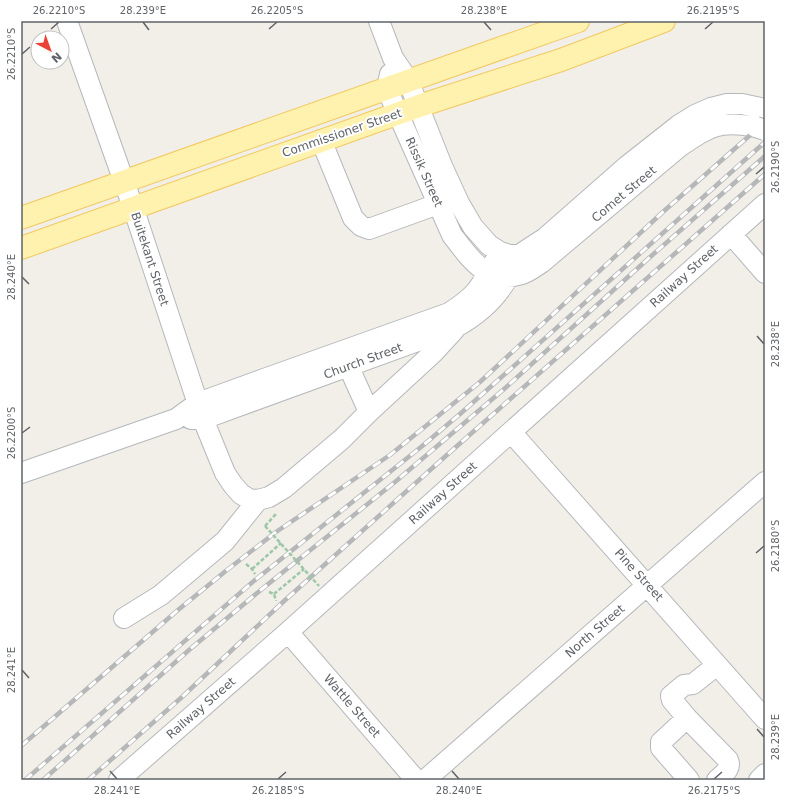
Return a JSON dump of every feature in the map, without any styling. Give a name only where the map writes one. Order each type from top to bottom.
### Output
[{"type":"main road","points":[[21,218],[578,21]]},
{"type":"main road","name":"Commissioner Street","points":[[21,248],[398,113],[561,60],[664,21]]},
{"type":"street","name":"Buitekant Street","points":[[67,21],[133,207],[201,411],[226,473],[233,486],[250,497]]},
{"type":"street","name":"Rissik Street","points":[[379,21],[393,58],[408,80],[442,166],[459,204],[473,226],[489,245],[509,254]]},
{"type":"street","points":[[387,89],[393,58]]},
{"type":"street","name":"Rissik Street","points":[[387,89],[452,235],[464,251],[482,270],[489,273]]},
{"type":"street","name":"Comet Street","points":[[509,254],[545,238],[627,166],[679,125],[700,113],[727,104],[742,104],[762,108]]},
{"type":"street","name":"Comet Street","points":[[489,273],[496,277],[509,277],[523,274],[541,263],[679,147],[699,134],[711,128],[723,125],[736,124],[761,129]]},
{"type":"street","points":[[321,140],[353,218],[361,226],[369,229],[438,204]]},
{"type":"street","name":"Railway Street","points":[[119,780],[288,632],[765,204]]},
{"type":"street","points":[[731,234],[765,273]]},
{"type":"street","name":"Church Street","points":[[345,359],[449,313],[475,295],[489,273],[509,254]]},
{"type":"street","name":"Church Street","points":[[21,473],[201,411],[345,359],[456,327],[469,320],[485,307],[497,294],[509,277],[509,254]]},
{"type":"street","points":[[124,618],[161,595],[225,541],[250,497],[269,497],[284,488],[342,439],[433,353],[456,327]]},
{"type":"street","points":[[345,359],[369,412]]},
{"type":"street","name":"Pine Street","points":[[511,432],[765,719]]},
{"type":"street","name":"North Street","points":[[425,780],[765,482]]},
{"type":"street","name":"Wattle Street","points":[[288,632],[416,780]]},
{"type":"street","points":[[717,665],[693,684],[684,685],[671,696],[672,700],[682,712],[728,760],[730,764],[728,769],[717,780]]},
{"type":"street","points":[[682,712],[661,742],[661,748],[689,780]]},
{"type":"street","points":[[758,780],[765,774]]},
{"type":"path","points":[[265,526],[319,586]]},
{"type":"path","points":[[252,569],[281,544]]},
{"type":"path","points":[[246,564],[255,574]]},
{"type":"path","points":[[274,594],[304,569]]},
{"type":"path","points":[[269,592],[274,594]]},
{"type":"path","points":[[274,594],[276,601]]},
{"type":"railway","points":[[21,746],[178,610],[227,570],[276,532],[390,455],[480,382],[664,211],[765,122]]},
{"type":"railway","points":[[25,780],[255,580],[460,414],[765,142]]},
{"type":"railway","points":[[43,780],[189,650],[395,482],[503,390],[765,156]]},
{"type":"railway","points":[[88,780],[182,697],[283,602],[448,454],[765,174]]}]
